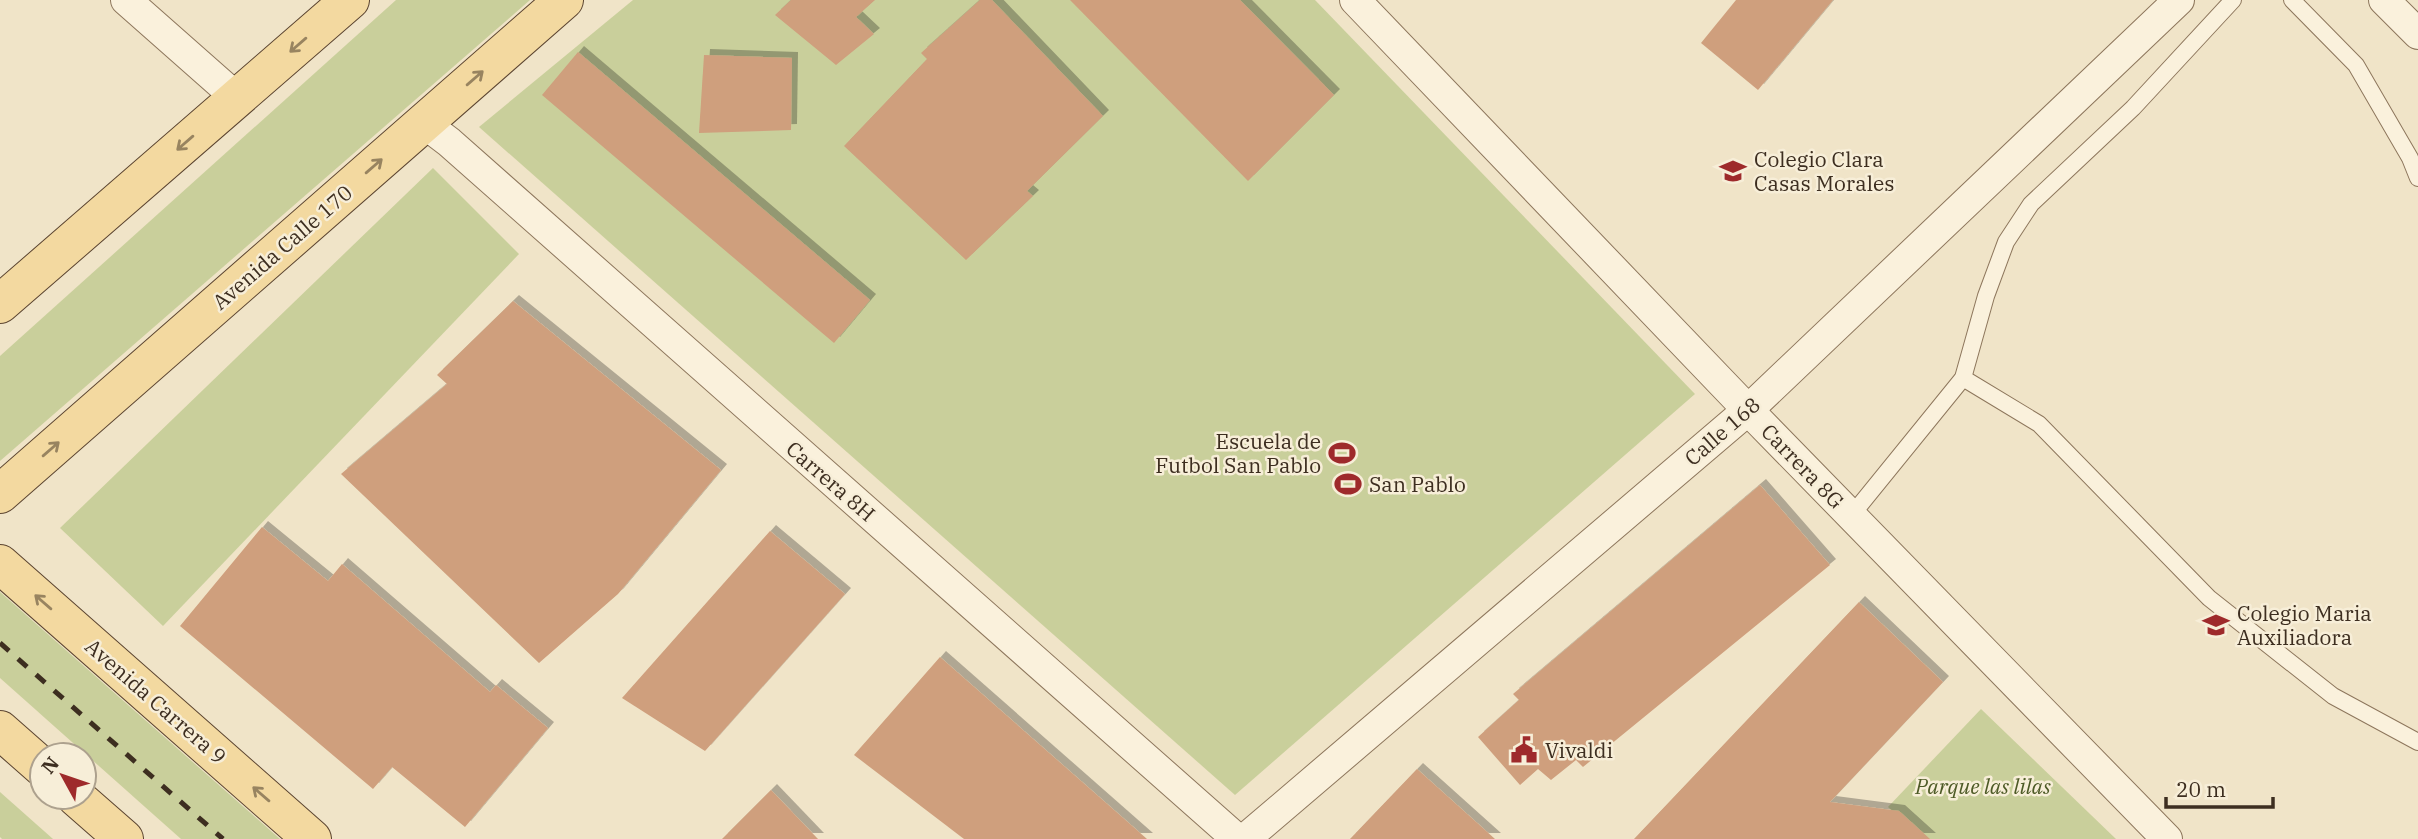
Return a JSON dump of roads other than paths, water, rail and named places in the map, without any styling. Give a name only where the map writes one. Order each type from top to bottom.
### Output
[{"type":"main road","points":[[0,304],[350,0]]},
{"type":"main road","name":"Avenida Calle 170","points":[[0,494],[564,0]]},
{"type":"main road","name":"Avenida Carrera 9","points":[[0,564],[312,839]]},
{"type":"main road","points":[[0,730],[28,755]]},
{"type":"main road","points":[[92,811],[124,839]]},
{"type":"street","points":[[125,0],[237,98]]},
{"type":"street","name":"Carrera 8G","points":[[1355,0],[1748,410],[2167,839]]},
{"type":"street","name":"Calle 168","points":[[1245,839],[1748,410],[2179,0]]},
{"type":"street","points":[[2384,0],[2418,34]]},
{"type":"street","name":"Carrera 8H","points":[[424,123],[449,142],[1237,839]]},
{"type":"lane","points":[[1851,516],[1963,378],[1986,296],[2006,242],[2031,204],[2133,108],[2233,0]]},
{"type":"lane","points":[[2292,0],[2356,65],[2410,158],[2418,178]]},
{"type":"lane","points":[[1963,378],[2039,424],[2209,598],[2333,696],[2418,743]]},
{"type":"railway","points":[[0,643],[223,839]]},
{"type":"place","name":"Colegio Clara Casas Morales","points":[[1733,171]]},
{"type":"place","name":"Escuela de Futbol San Pablo","points":[[1342,453]]},
{"type":"place","name":"San Pablo","points":[[1348,484]]},
{"type":"place","name":"Colegio Maria Auxiliadora","points":[[2216,625]]},
{"type":"place","name":"Vivaldi","points":[[1524,750]]},
{"type":"park label","name":"Parque las lilas","points":[[1983,786]]}]
